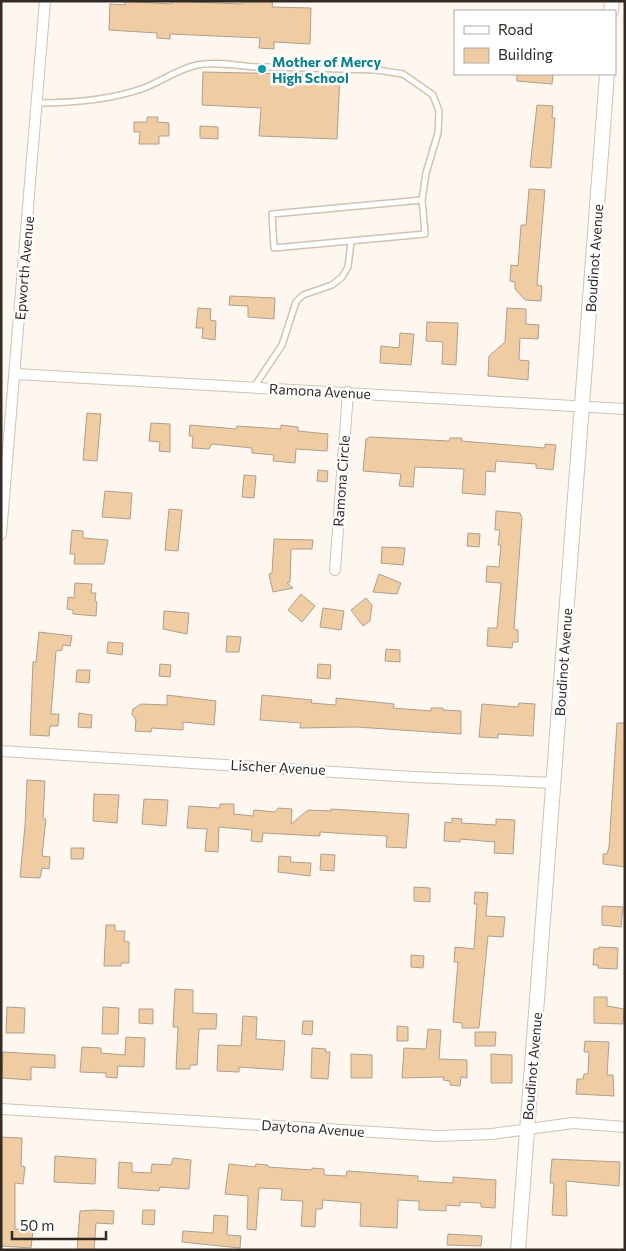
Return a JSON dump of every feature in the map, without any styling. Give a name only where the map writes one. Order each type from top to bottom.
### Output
[{"type":"street","name":"Epworth Avenue","points":[[1,534],[16,374],[45,1]]},
{"type":"street","name":"Boudinot Avenue","points":[[518,1250],[607,75]]},
{"type":"street","name":"Ramona Avenue","points":[[16,374],[625,409]]},
{"type":"street","name":"Ramona Circle","points":[[335,570],[348,392]]},
{"type":"street","name":"Lischer Avenue","points":[[1,751],[414,777],[554,783]]},
{"type":"street","name":"Daytona Avenue","points":[[1,1109],[438,1136],[492,1134],[573,1123],[625,1127]]},
{"type":"lane","points":[[37,103],[98,99],[141,89],[196,65],[258,67]]},
{"type":"lane","points":[[266,67],[377,70],[403,74],[433,94],[439,111],[438,133],[426,173],[422,200],[425,234],[274,248],[272,214],[422,200]]},
{"type":"lane","points":[[254,387],[282,345],[296,302],[303,295],[332,285],[342,277],[348,268],[351,242]]},
{"type":"building","points":[[125,1],[171,4],[172,1],[242,4],[242,1],[273,1],[272,7],[311,8],[310,44],[274,42],[274,49],[259,48],[260,38],[170,34],[170,39],[157,38],[157,33],[109,30],[110,4],[125,5]]},
{"type":"building","points":[[203,72],[340,75],[337,139],[259,136],[261,108],[202,105]]},
{"type":"building","points":[[517,75],[553,75],[552,84],[517,81]]},
{"type":"building","points":[[537,105],[553,106],[552,118],[555,118],[551,168],[530,167]]},
{"type":"building","points":[[147,117],[158,117],[157,122],[169,123],[169,136],[159,136],[159,144],[139,144],[140,132],[134,132],[134,122],[147,122]]},
{"type":"building","points":[[200,126],[218,127],[218,139],[200,138]]},
{"type":"building","points":[[529,189],[545,190],[537,285],[542,286],[541,301],[525,300],[515,289],[515,282],[510,281],[511,265],[518,266],[521,225],[526,225]]},
{"type":"building","points":[[230,296],[275,298],[274,319],[248,317],[248,306],[229,305]]},
{"type":"building","points":[[198,308],[211,309],[210,320],[216,321],[215,340],[202,338],[203,328],[196,328]]},
{"type":"building","points":[[507,308],[526,309],[526,324],[539,325],[538,339],[520,338],[519,360],[529,361],[528,380],[488,376],[489,356],[505,342]]},
{"type":"building","points":[[427,322],[458,323],[456,365],[442,364],[443,342],[426,341]]},
{"type":"building","points":[[400,333],[414,334],[411,365],[380,363],[381,346],[399,348]]},
{"type":"building","points":[[87,413],[101,414],[97,461],[83,460]]},
{"type":"building","points":[[151,423],[170,424],[170,452],[159,451],[160,442],[149,441]]},
{"type":"building","points":[[190,425],[236,429],[237,426],[281,429],[281,425],[298,427],[298,431],[328,434],[327,451],[296,449],[295,463],[273,461],[274,455],[252,453],[252,448],[212,444],[209,449],[192,448],[193,436],[189,436]]},
{"type":"building","points":[[370,437],[449,441],[450,438],[462,438],[461,441],[545,448],[545,444],[556,445],[553,470],[536,468],[536,464],[496,461],[495,472],[486,471],[485,495],[462,493],[464,469],[415,467],[413,487],[399,486],[401,474],[363,471],[366,439]]},
{"type":"building","points":[[318,470],[328,471],[327,482],[317,481]]},
{"type":"building","points":[[244,475],[256,476],[254,498],[242,497]]},
{"type":"building","points":[[105,491],[132,493],[130,519],[102,517]]},
{"type":"building","points":[[169,509],[182,510],[178,551],[165,550]]},
{"type":"building","points":[[496,511],[520,513],[522,518],[514,629],[518,630],[518,642],[513,642],[512,648],[487,646],[488,628],[497,628],[501,583],[486,582],[487,566],[499,567],[501,545],[498,545],[500,530],[495,530]]},
{"type":"building","points":[[72,530],[83,531],[83,538],[108,540],[104,564],[74,564],[75,554],[70,554]]},
{"type":"building","points":[[468,533],[480,534],[479,547],[467,546]]},
{"type":"building","points":[[274,539],[313,540],[312,549],[291,549],[290,582],[287,583],[293,588],[273,592],[269,574],[272,573]]},
{"type":"building","points":[[382,547],[405,548],[403,565],[381,563]]},
{"type":"building","points":[[379,574],[401,583],[397,594],[373,592]]},
{"type":"building","points":[[75,583],[92,584],[91,593],[96,593],[96,616],[73,614],[73,610],[67,609],[68,597],[74,598]]},
{"type":"building","points":[[301,594],[315,606],[302,622],[288,610]]},
{"type":"building","points":[[366,598],[372,605],[370,621],[363,626],[351,610]]},
{"type":"building","points":[[323,608],[344,611],[341,630],[320,627]]},
{"type":"building","points":[[164,611],[189,613],[187,634],[163,629]]},
{"type":"building","points":[[39,632],[72,636],[70,646],[63,645],[62,650],[56,651],[51,714],[59,714],[58,726],[50,726],[49,736],[30,735],[33,662],[36,662]]},
{"type":"building","points":[[227,636],[241,637],[239,652],[226,652]]},
{"type":"building","points":[[108,642],[123,643],[122,655],[107,653]]},
{"type":"building","points":[[386,649],[400,650],[400,662],[385,661]]},
{"type":"building","points":[[160,664],[171,665],[170,677],[159,676]]},
{"type":"building","points":[[318,664],[331,665],[330,679],[317,678]]},
{"type":"building","points":[[77,670],[90,670],[89,683],[76,682]]},
{"type":"building","points":[[167,695],[216,701],[214,725],[183,722],[183,730],[152,728],[151,732],[135,731],[136,720],[132,714],[133,709],[141,704],[167,705]]},
{"type":"building","points":[[262,695],[312,700],[311,703],[336,705],[336,698],[394,704],[393,708],[431,711],[431,708],[443,708],[443,710],[461,711],[461,734],[356,727],[300,728],[301,723],[260,720]]},
{"type":"building","points":[[519,703],[535,704],[533,736],[498,734],[498,738],[479,737],[482,704],[518,707]]},
{"type":"building","points":[[79,713],[92,715],[91,728],[78,727]]},
{"type":"building","points":[[617,723],[625,723],[625,867],[603,864],[603,854],[607,854],[609,847]]},
{"type":"building","points":[[27,780],[45,781],[43,818],[46,819],[42,856],[50,857],[49,869],[42,868],[40,878],[20,877]]},
{"type":"building","points":[[94,794],[119,795],[117,823],[93,821]]},
{"type":"building","points":[[144,799],[168,800],[166,826],[142,824]]},
{"type":"building","points":[[220,804],[234,804],[234,814],[253,816],[254,810],[275,812],[278,808],[292,809],[291,824],[308,810],[331,811],[331,809],[409,814],[406,848],[386,847],[387,836],[320,832],[320,836],[263,833],[262,842],[251,841],[252,830],[219,827],[218,852],[205,851],[207,829],[187,828],[189,806],[220,808]]},
{"type":"building","points":[[452,818],[462,819],[461,823],[496,825],[496,819],[515,820],[513,854],[494,853],[495,842],[460,839],[460,842],[444,841],[445,822],[452,823]]},
{"type":"building","points":[[71,848],[84,848],[83,859],[71,859]]},
{"type":"building","points":[[321,854],[335,855],[334,871],[320,870]]},
{"type":"building","points":[[279,856],[291,857],[290,862],[311,863],[310,876],[278,872]]},
{"type":"building","points":[[414,887],[430,888],[430,902],[414,901]]},
{"type":"building","points":[[475,892],[488,893],[486,916],[505,917],[503,937],[488,936],[479,1028],[462,1028],[462,1023],[453,1022],[458,962],[454,962],[455,947],[474,949],[477,904],[474,904]]},
{"type":"building","points":[[602,906],[623,907],[621,927],[602,925]]},
{"type":"building","points":[[106,925],[115,925],[115,931],[125,931],[124,941],[129,942],[129,963],[121,963],[121,966],[104,966]]},
{"type":"building","points":[[599,947],[618,948],[617,969],[598,968],[598,965],[593,965],[594,949],[599,949]]},
{"type":"building","points":[[411,955],[424,956],[423,968],[411,967]]},
{"type":"building","points":[[175,989],[193,990],[193,1013],[217,1014],[216,1029],[199,1029],[197,1065],[190,1065],[190,1069],[176,1069],[178,1027],[173,1027]]},
{"type":"building","points":[[594,997],[607,997],[607,1006],[624,1009],[623,1024],[594,1023]]},
{"type":"building","points":[[7,1007],[25,1008],[24,1033],[6,1033]]},
{"type":"building","points":[[103,1007],[119,1008],[118,1034],[102,1034]]},
{"type":"building","points":[[139,1009],[153,1009],[153,1024],[139,1023]]},
{"type":"building","points":[[243,1016],[257,1017],[256,1039],[285,1041],[283,1070],[239,1067],[239,1072],[217,1071],[218,1045],[241,1046]]},
{"type":"building","points":[[303,1021],[313,1021],[312,1035],[302,1034]]},
{"type":"building","points":[[397,1026],[408,1027],[408,1041],[397,1041]]},
{"type":"building","points":[[428,1029],[441,1030],[439,1059],[467,1060],[467,1078],[461,1077],[460,1086],[450,1085],[450,1081],[443,1080],[444,1077],[402,1078],[404,1048],[426,1049]]},
{"type":"building","points":[[475,1032],[496,1032],[495,1046],[475,1046]]},
{"type":"building","points":[[126,1037],[145,1038],[144,1067],[118,1066],[117,1078],[106,1077],[106,1073],[80,1072],[82,1047],[101,1048],[101,1053],[125,1055]]},
{"type":"building","points":[[585,1041],[609,1042],[607,1075],[613,1075],[614,1096],[576,1094],[577,1079],[583,1079],[584,1074],[588,1074],[589,1052],[584,1052]]},
{"type":"building","points":[[312,1048],[326,1049],[325,1052],[330,1052],[328,1079],[311,1078]]},
{"type":"building","points":[[3,1052],[55,1055],[55,1068],[31,1067],[31,1080],[2,1078]]},
{"type":"building","points":[[351,1054],[372,1055],[372,1078],[351,1078]]},
{"type":"building","points":[[491,1054],[512,1055],[512,1083],[491,1083]]},
{"type":"building","points":[[1,1137],[22,1138],[21,1166],[25,1167],[23,1184],[15,1183],[15,1229],[33,1230],[31,1248],[1,1246]]},
{"type":"building","points":[[55,1156],[96,1159],[95,1184],[54,1182]]},
{"type":"building","points":[[173,1158],[191,1160],[189,1189],[160,1187],[159,1191],[118,1188],[119,1162],[132,1163],[132,1172],[151,1173],[152,1164],[171,1165]]},
{"type":"building","points":[[552,1159],[620,1162],[619,1186],[566,1181],[567,1216],[552,1215],[554,1183],[550,1183]]},
{"type":"building","points":[[229,1164],[255,1167],[256,1164],[268,1165],[268,1167],[312,1170],[312,1168],[324,1169],[324,1175],[346,1176],[347,1171],[418,1176],[418,1181],[453,1183],[453,1177],[496,1180],[495,1208],[481,1207],[481,1203],[460,1202],[460,1206],[446,1205],[446,1211],[419,1210],[419,1201],[398,1200],[397,1228],[360,1226],[361,1203],[323,1200],[322,1209],[316,1209],[315,1227],[301,1226],[303,1201],[281,1200],[282,1189],[259,1188],[256,1230],[247,1229],[248,1196],[225,1194]]},
{"type":"building","points":[[143,1210],[155,1210],[154,1225],[142,1224]]},
{"type":"building","points":[[80,1211],[114,1211],[113,1224],[96,1223],[94,1250],[77,1250]]},
{"type":"building","points":[[214,1215],[228,1216],[227,1235],[241,1236],[240,1248],[182,1242],[183,1231],[213,1233]]},
{"type":"building","points":[[448,1234],[482,1236],[481,1246],[447,1245]]},
{"type":"place","name":"Mother of Mercy High School","points":[[262,69]]}]
